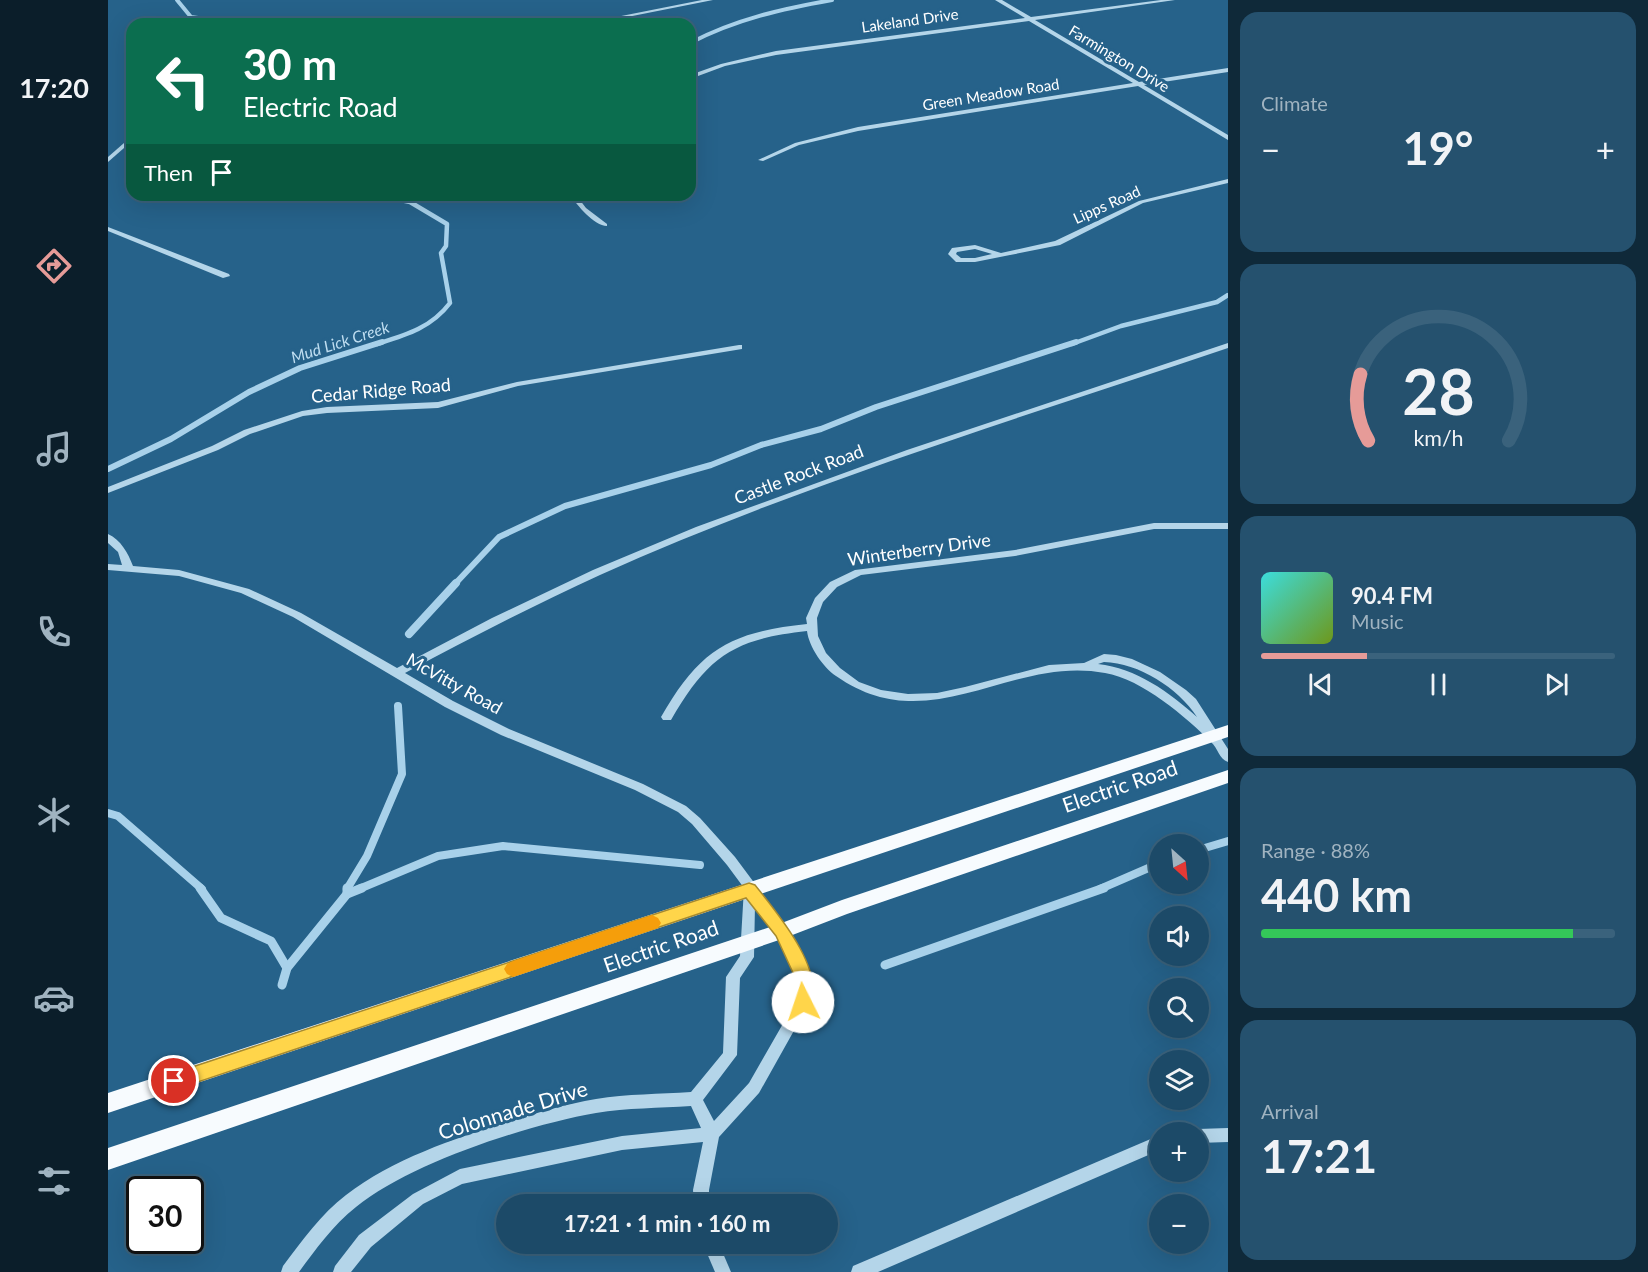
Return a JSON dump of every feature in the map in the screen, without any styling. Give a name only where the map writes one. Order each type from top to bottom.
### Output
[{"type":"main road","name":"Electric Road","points":[[108,1103],[1220,734]]},
{"type":"main road","name":"Electric Road","points":[[108,1159],[782,932],[842,908],[1228,776]]},
{"type":"street","points":[[616,18],[710,0]]},
{"type":"street","name":"Farmington Drive","points":[[998,0],[1228,138]]},
{"type":"street","name":"Lakeland Drive","points":[[696,75],[723,64],[776,53],[1173,0]]},
{"type":"street","name":"Green Meadow Road","points":[[761,160],[797,144],[848,131],[1228,70]]},
{"type":"street","points":[[108,160],[126,144]]},
{"type":"street","name":"Lipps Road","points":[[998,254],[975,247],[955,250],[952,254],[958,260],[967,261],[1057,243],[1141,202],[1228,181]]},
{"type":"street","points":[[578,201],[584,209],[605,225]]},
{"type":"street","points":[[108,229],[226,276]]},
{"type":"street","name":"Castle Rock Road","points":[[397,674],[514,612],[740,514],[867,467],[1228,345]]},
{"type":"street","name":"Cedar Ridge Road","points":[[108,490],[215,448],[247,432],[302,414],[327,410],[438,405],[517,384],[739,347]]},
{"type":"street","name":"Winterberry Drive","points":[[811,627],[812,610],[820,594],[841,578],[859,572],[1015,553],[1154,526],[1228,526]]},
{"type":"street","points":[[108,537],[122,551],[128,567]]},
{"type":"street","name":"McVitty Road","points":[[108,567],[179,573],[246,591],[297,615],[397,674],[505,732],[639,787],[682,809],[731,861],[749,890]]},
{"type":"street","points":[[667,717],[682,688],[714,655],[736,641],[756,633],[811,627],[819,654],[831,668],[856,684],[900,699],[949,696],[1040,671],[1084,666],[1107,669],[1150,686],[1220,734],[1228,758]]},
{"type":"street","points":[[701,1194],[712,1134],[754,1088],[803,1002],[802,975],[782,932],[749,890]]},
{"type":"street","points":[[712,1134],[695,1099],[730,1055],[733,977],[747,957],[749,890]]},
{"type":"street","name":"Colonnade Drive","points":[[289,1272],[318,1232],[352,1200],[385,1178],[446,1152],[507,1130],[582,1108],[695,1099]]},
{"type":"street","points":[[341,1272],[374,1234],[418,1199],[460,1177],[622,1143],[712,1134]]},
{"type":"street","points":[[1209,1136],[1228,1135]]},
{"type":"street","points":[[859,1272],[1149,1147]]},
{"type":"street","points":[[715,1254],[723,1272]]},
{"type":"waterway","name":"Mud Lick Creek","points":[[177,0],[191,17],[198,18]]},
{"type":"waterway","points":[[696,40],[725,27],[760,16],[832,0]]},
{"type":"waterway","name":"Mud Lick Creek","points":[[377,344],[408,334],[426,325],[443,312],[450,303],[441,253],[446,246],[447,224],[405,201]]},
{"type":"waterway","points":[[1072,344],[1121,326],[1217,302],[1228,295]]},
{"type":"waterway","name":"Mud Lick Creek","points":[[108,469],[171,439],[249,392],[300,368],[382,342]]},
{"type":"waterway","points":[[454,585],[499,537],[565,506],[711,465],[761,445],[821,429],[876,407],[1076,342]]},
{"type":"waterway","points":[[409,634],[456,583]]},
{"type":"waterway","points":[[347,889],[367,856],[402,774],[398,706]]},
{"type":"waterway","name":"Mud Lick Creek","points":[[108,813],[118,816],[202,889]]},
{"type":"waterway","points":[[1209,847],[1228,841]]},
{"type":"waterway","points":[[359,889],[438,856],[503,846],[700,865]]},
{"type":"waterway","points":[[1100,889],[1149,868]]},
{"type":"waterway","name":"Mud Lick Creek","points":[[200,888],[221,918],[271,941],[287,968]]},
{"type":"waterway","points":[[347,894],[362,888]]},
{"type":"waterway","points":[[885,965],[1104,888]]},
{"type":"waterway","points":[[347,889],[347,894]]},
{"type":"waterway","points":[[287,968],[347,894]]},
{"type":"waterway","name":"Mud Lick Creek","points":[[282,985],[287,968]]},
{"type":"slow traffic","points":[[513,969],[652,923]]},
{"type":"route","points":[[174,1081],[749,890],[782,932],[802,975],[803,1002]]}]
